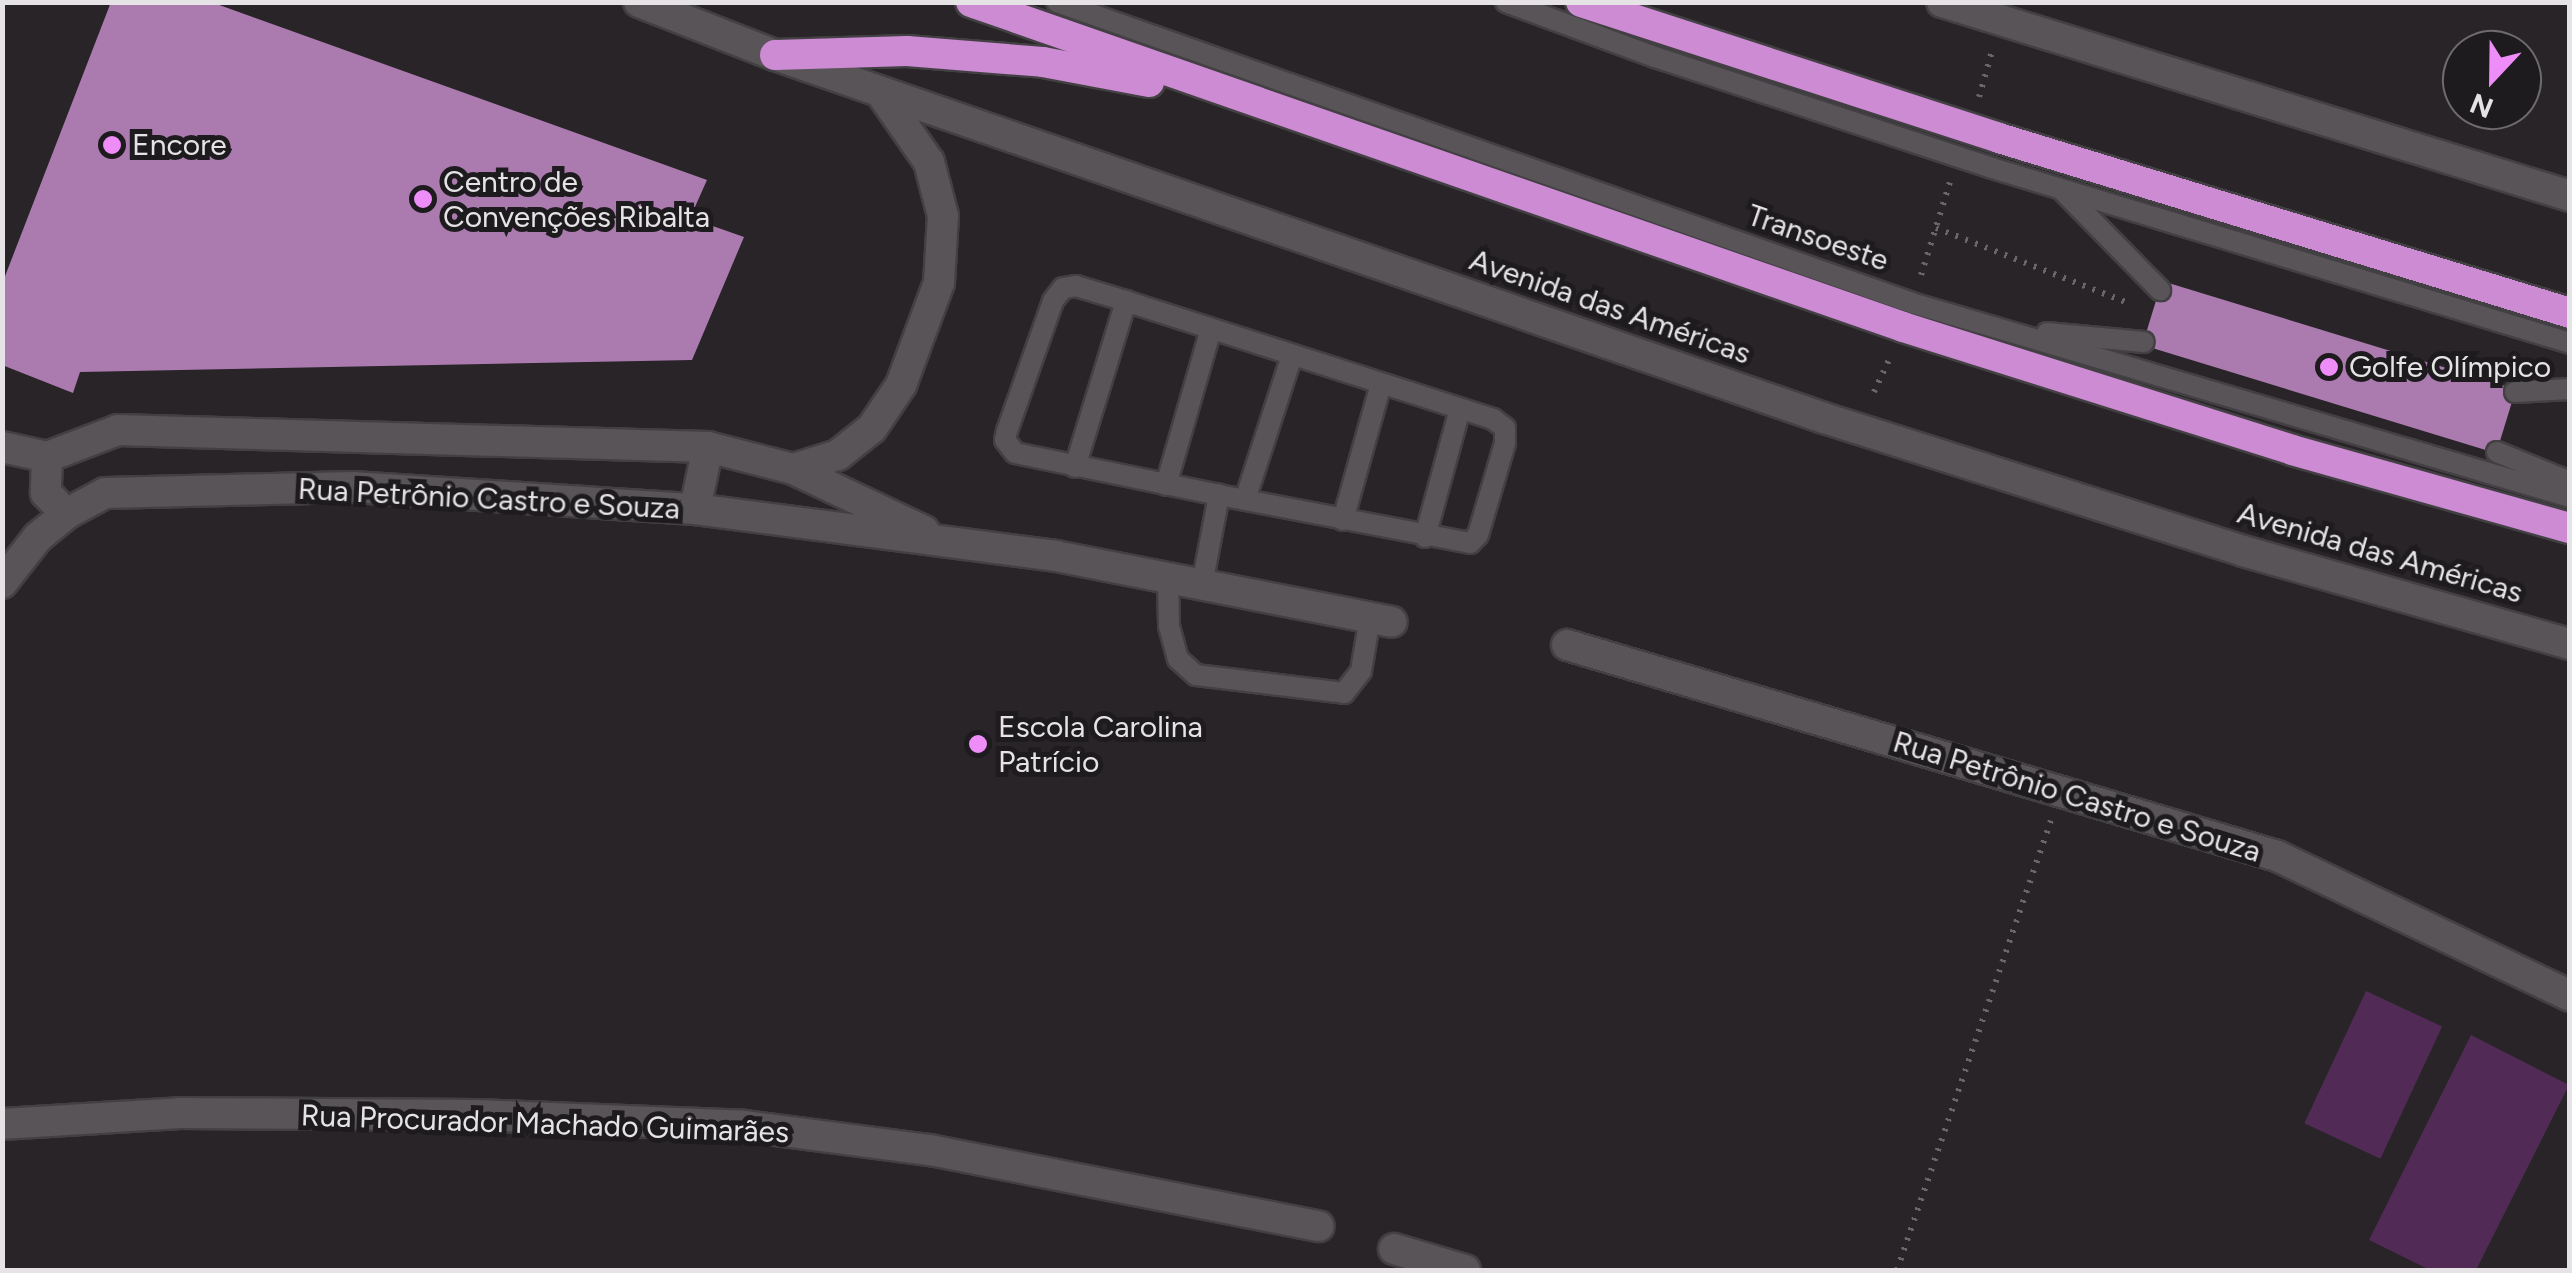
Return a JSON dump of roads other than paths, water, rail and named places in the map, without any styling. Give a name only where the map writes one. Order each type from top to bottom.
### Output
[{"type":"highway","points":[[972,2],[1921,333],[2292,450],[2570,528]]},
{"type":"highway","points":[[1581,2],[1999,138],[2570,313]]},
{"type":"highway","points":[[775,56],[907,51],[1043,62],[1239,98]]},
{"type":"street","name":"Avenida das Américas","points":[[640,2],[775,56],[1842,424],[2243,551],[2570,644]]},
{"type":"street","points":[[1942,2],[2570,196]]},
{"type":"street","points":[[793,469],[838,455],[872,428],[902,385],[938,283],[943,216],[929,162],[882,93]]},
{"type":"street","name":"Rua Petrônio Castro e Souza","points":[[46,457],[118,430],[708,447],[793,469],[949,542]]},
{"type":"street","points":[[2,447],[46,457],[46,493],[66,514]]},
{"type":"street","points":[[695,509],[708,447]]},
{"type":"street","name":"Rua Petrônio Castro e Souza","points":[[2,583],[38,536],[66,514],[106,493],[353,487],[695,509],[1056,556],[1381,620]]},
{"type":"street","name":"Rua Petrônio Castro e Souza","points":[[1567,644],[2276,856],[2570,996]]},
{"type":"street","name":"Rua Procurador Machado Guimarães","points":[[2,1124],[200,1113],[476,1115],[746,1126],[930,1150],[1319,1226]]},
{"type":"street","points":[[1394,1249],[1464,1270]]},
{"type":"lane","name":"Transoeste","points":[[1056,2],[1912,303],[2570,496]]},
{"type":"lane","points":[[1506,2],[1655,57],[2062,190],[2570,344]]},
{"type":"lane","points":[[2062,190],[2160,290]]},
{"type":"lane","points":[[1076,286],[1211,329],[1460,409],[1505,428],[1506,443],[1478,535],[1470,542],[1425,537],[1075,467],[1015,453],[1005,440],[1052,301],[1063,288],[1076,286]]},
{"type":"lane","points":[[1075,467],[1126,301]]},
{"type":"lane","points":[[2001,328],[2144,342]]},
{"type":"lane","points":[[1166,485],[1211,329]]},
{"type":"lane","points":[[1246,500],[1292,355]]},
{"type":"lane","points":[[1343,520],[1381,384]]},
{"type":"lane","points":[[2515,392],[2570,389]]},
{"type":"lane","points":[[1425,537],[1460,409]]},
{"type":"lane","points":[[2498,452],[2570,482]]},
{"type":"lane","points":[[1202,585],[1219,495]]},
{"type":"lane","points":[[1168,578],[1178,660],[1196,675],[1344,693],[1360,671],[1381,620]]},
{"type":"place","name":"Encore","points":[[112,145]]},
{"type":"place","name":"Centro de Convenções Ribalta","points":[[423,199]]},
{"type":"place","name":"Golfe Olímpico","points":[[2329,367]]},
{"type":"place","name":"Escola Carolina Patrício","points":[[978,744]]}]
